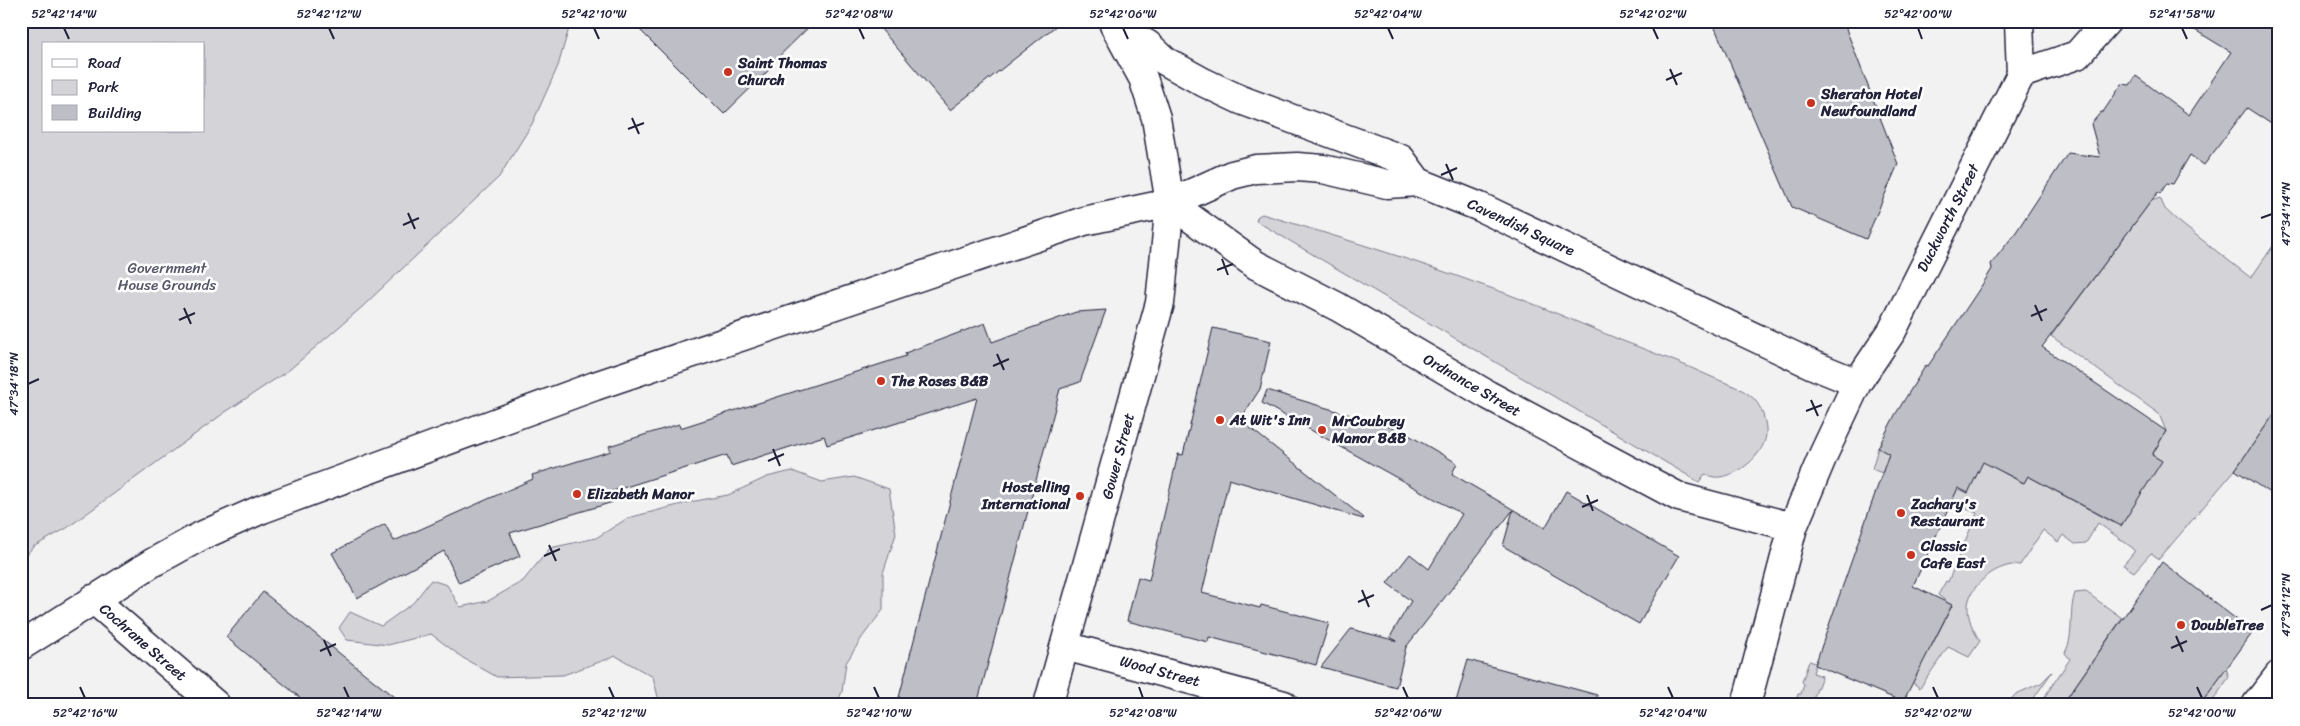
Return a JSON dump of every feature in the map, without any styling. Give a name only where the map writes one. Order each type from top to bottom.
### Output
[{"type":"main road","points":[[2019,21],[2021,74],[2077,55],[2107,21]]},
{"type":"main road","points":[[1113,24],[1148,45],[1166,61],[1226,93],[1401,159],[1418,182]]},
{"type":"main road","name":"Gower Street","points":[[1048,705],[1160,303],[1170,203],[1156,118],[1142,78],[1113,24]]},
{"type":"main road","name":"Duckworth Street","points":[[1746,705],[1793,527],[1824,454],[1857,383],[1892,331],[2021,74]]},
{"type":"main road","name":"Cavendish Square","points":[[21,646],[152,563],[201,536],[262,509],[595,386],[1077,224],[1170,203],[1232,175],[1256,169],[1297,167],[1323,169],[1387,184],[1418,182],[1480,207],[1813,365],[1857,383]]},
{"type":"main road","name":"Ordnance Street","points":[[1170,203],[1256,265],[1338,307],[1488,395],[1679,497],[1793,527]]},
{"type":"main road","name":"Cochrane Street","points":[[93,599],[216,705]]},
{"type":"main road","name":"Wood Street","points":[[1065,646],[1284,705]]},
{"type":"main road","points":[[2256,705],[2279,675]]},
{"type":"green space","name":"Government House Grounds","points":[[21,21],[571,21],[558,66],[532,124],[499,177],[361,308],[289,370],[224,413],[67,528],[33,547],[21,561]]},
{"type":"green space","points":[[2160,198],[2165,209],[2178,221],[2251,278],[2279,237],[2279,407],[2235,470],[2159,559],[2151,553],[2134,572],[2123,565],[2134,552],[2134,549],[2098,523],[2086,543],[2075,544],[2063,535],[2058,542],[2043,530],[2020,565],[2012,565],[1996,570],[1980,582],[1970,596],[1968,614],[1980,641],[1969,657],[1948,647],[1920,688],[1898,672],[1931,647],[1952,606],[1938,595],[1946,581],[1948,582],[1977,513],[1951,503],[1884,469],[1882,473],[1872,469],[1878,448],[1985,457],[2004,473],[2023,483],[2028,476],[2114,523],[2166,431],[2159,414],[2051,336],[2151,201]]},
{"type":"green space","points":[[1262,214],[1345,239],[1500,291],[1733,386],[1755,399],[1760,408],[1766,429],[1764,443],[1759,452],[1743,468],[1724,476],[1714,477],[1705,474],[1699,482],[1256,221],[1258,216]]},
{"type":"green space","points":[[792,471],[822,482],[854,477],[889,489],[896,534],[883,573],[883,610],[863,636],[846,663],[842,692],[836,705],[660,705],[653,677],[616,656],[563,675],[497,677],[463,658],[431,634],[388,645],[347,640],[339,628],[350,612],[381,626],[413,603],[431,580],[447,585],[460,607],[488,601],[523,581],[550,548],[596,538],[628,518],[690,502],[728,495],[767,477]]},
{"type":"green space","points":[[2086,592],[2122,618],[2062,705],[2039,705],[2070,659],[2065,653],[2070,638],[2073,601],[2075,593]]},
{"type":"green space","points":[[1809,661],[1816,663],[1813,673],[1822,676],[1811,705],[1795,705],[1798,694],[1801,694],[1804,684],[1802,682]]},
{"type":"green space","points":[[2226,668],[2229,677],[2210,705],[2200,705]]},
{"type":"green space","points":[[2052,672],[2029,705],[2005,705],[2016,694],[2041,683]]},
{"type":"building","name":"Saint Thomas Church","points":[[631,21],[815,21],[724,114]]},
{"type":"building","points":[[874,21],[1062,21],[950,110]]},
{"type":"building","name":"Sheraton Hotel Newfoundland","points":[[1712,21],[1843,21],[1898,164],[1866,239],[1792,207]]},
{"type":"building","points":[[2180,21],[2279,21],[2279,129],[2247,108],[2204,165],[2190,155],[2173,184],[2167,183],[2160,194],[2158,192],[2042,347],[2166,431],[2152,455],[2162,461],[2121,526],[2028,476],[2024,483],[1983,462],[1968,493],[1958,488],[1913,586],[1952,605],[1903,702],[1815,665],[1889,454],[1878,448],[1895,415],[1926,365],[1928,366],[1992,269],[1991,264],[2016,232],[2068,153],[2100,157],[2091,124],[2103,112],[2122,84],[2130,85],[2136,76],[2189,115],[2231,52]]},
{"type":"building","points":[[1106,310],[1080,382],[1060,389],[977,705],[897,705],[977,398],[827,445],[824,436],[731,466],[727,455],[610,492],[613,502],[510,533],[520,556],[459,583],[444,551],[357,598],[332,553],[385,524],[394,541],[533,479],[532,475],[611,451],[609,446],[679,424],[680,428],[906,356],[905,353],[985,323],[992,342],[1076,312]]},
{"type":"building","points":[[1213,328],[1271,341],[1260,389],[1240,420],[1364,518],[1229,479],[1202,593],[1260,608],[1261,605],[1329,623],[1316,665],[1209,637],[1208,642],[1127,621],[1138,577],[1149,580],[1178,454],[1183,455]]},
{"type":"building","points":[[1267,390],[1400,430],[1457,463],[1452,474],[1545,528],[1566,491],[1679,556],[1639,624],[1503,546],[1513,510],[1406,647],[1396,687],[1321,667],[1351,629],[1397,641],[1390,637],[1411,601],[1387,583],[1410,554],[1429,569],[1462,514],[1262,403]]},
{"type":"building","points":[[2279,407],[2279,499],[2235,470]]},
{"type":"building","name":"DoubleTree","points":[[2162,562],[2253,632],[2200,705],[2062,705]]},
{"type":"building","points":[[263,592],[404,705],[309,705],[226,637]]},
{"type":"building","points":[[1468,660],[1597,695],[1596,705],[1455,705]]},
{"type":"place","name":"Saint Thomas Church","points":[[728,72]]},
{"type":"place","name":"Sheraton Hotel Newfoundland","points":[[1811,103]]},
{"type":"place","name":"The Roses B&B","points":[[881,381]]},
{"type":"place","name":"At Wit's Inn","points":[[1220,420]]},
{"type":"place","name":"MrCoubrey Manor B&B","points":[[1322,430]]},
{"type":"place","name":"Elizabeth Manor","points":[[577,494]]},
{"type":"place","name":"Hostelling International","points":[[1080,496]]},
{"type":"place","name":"Zachary's Restaurant","points":[[1901,513]]},
{"type":"place","name":"Classic Cafe East","points":[[1911,555]]},
{"type":"place","name":"DoubleTree","points":[[2181,625]]}]
